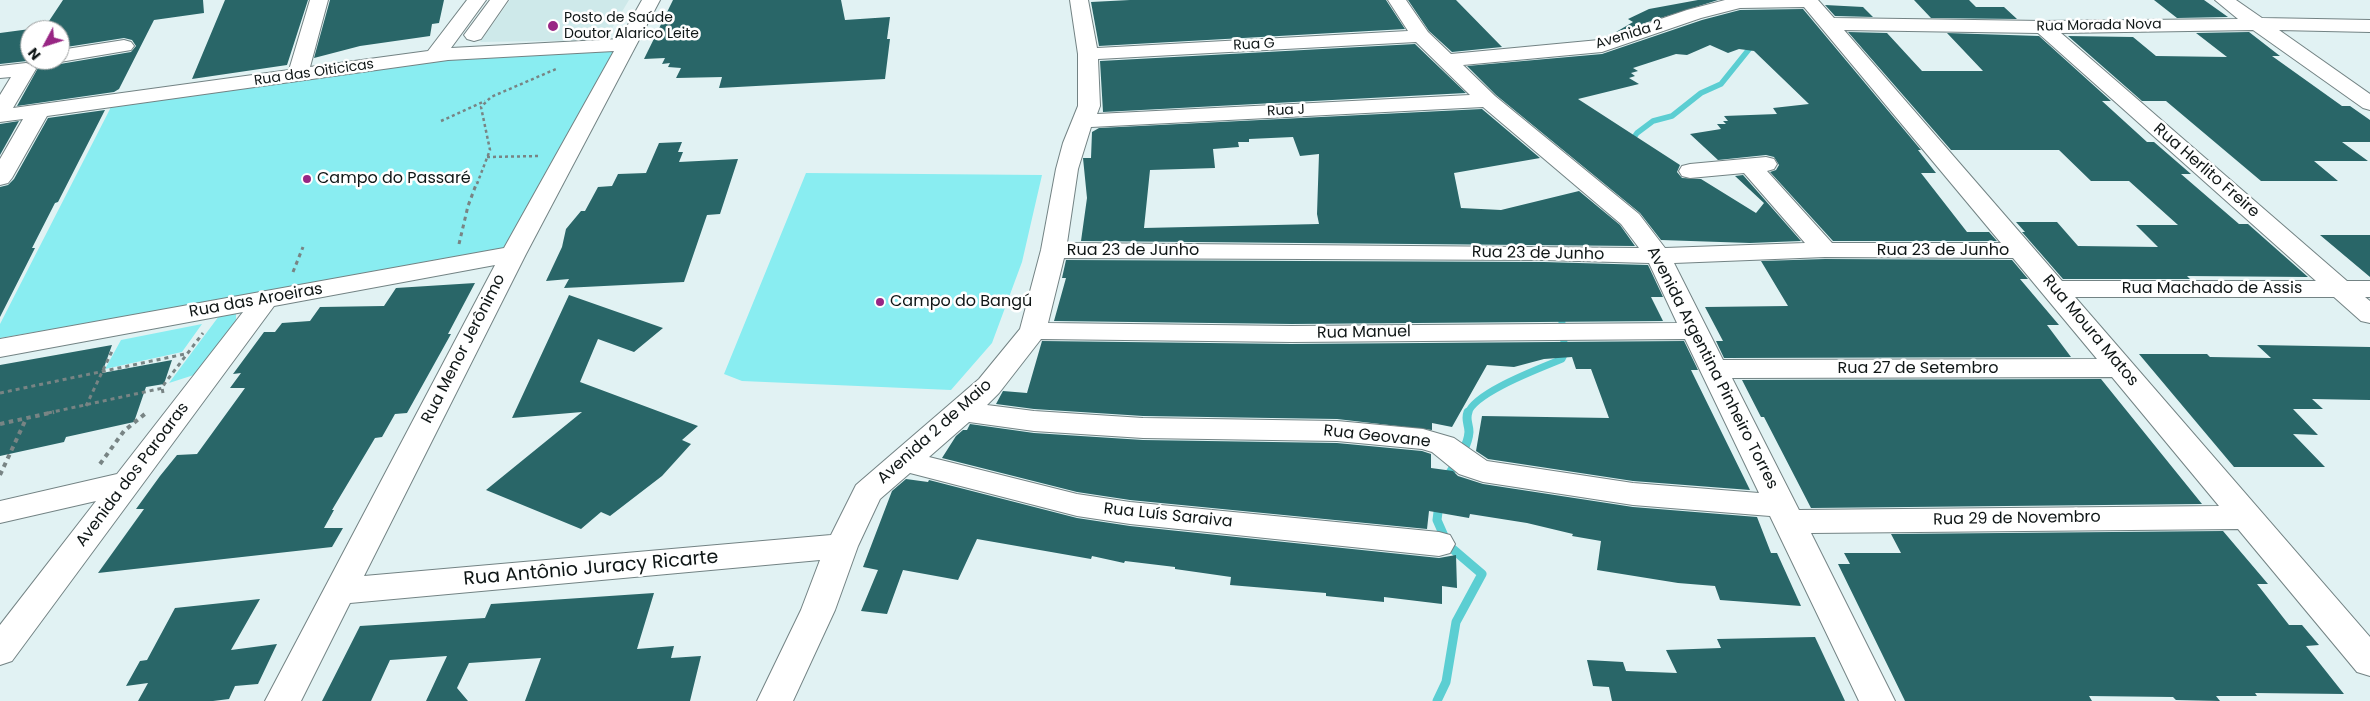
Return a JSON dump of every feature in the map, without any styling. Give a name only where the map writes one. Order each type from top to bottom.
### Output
[{"type":"street","points":[[298,75],[319,0]]},
{"type":"street","points":[[435,56],[477,0]]},
{"type":"street","points":[[461,52],[499,0]]},
{"type":"street","name":"Rua Menor Jerônimo","points":[[283,701],[513,254],[651,0]]},
{"type":"street","name":"Avenida 2 de Maio","points":[[842,546],[867,493],[963,411],[989,386],[1033,331],[1053,250],[1067,169],[1074,143],[1090,106],[1088,54],[1079,0]]},
{"type":"street","name":"Avenida Argentina Pinheiro Torres","points":[[1398,0],[1421,36],[1488,100],[1630,219],[1658,256],[1877,701]]},
{"type":"street","name":"Rua Moura Matos","points":[[1808,0],[2370,662]]},
{"type":"street","name":"Avenida 2","points":[[1447,60],[1602,46],[1694,14],[1739,2],[1808,0]]},
{"type":"street","points":[[2224,0],[2370,104]]},
{"type":"street","name":"Rua Morada Nova","points":[[1828,24],[2043,26],[2259,24],[2370,26]]},
{"type":"street","name":"Rua Herlito Freire","points":[[2043,26],[2370,315]]},
{"type":"street","name":"Rua G","points":[[1088,54],[1421,36]]},
{"type":"street","name":"Rua das Oiticicas","points":[[0,116],[461,52],[628,44]]},
{"type":"street","points":[[70,54],[124,46]]},
{"type":"street","points":[[1,67],[20,65]]},
{"type":"street","points":[[0,112],[24,70]]},
{"type":"street","name":"Rua J","points":[[1084,121],[1488,100]]},
{"type":"street","points":[[0,178],[39,111]]},
{"type":"street","points":[[1690,171],[1773,164]]},
{"type":"street","points":[[1749,165],[1825,250]]},
{"type":"street","name":"Rua 23 de Junho","points":[[1053,250],[1544,253],[1658,256],[1825,250],[2023,251]]},
{"type":"street","name":"Rua das Aroeiras","points":[[0,348],[513,254]]},
{"type":"street","name":"Rua Machado de Assis","points":[[2055,289],[2370,289]]},
{"type":"street","name":"Avenida dos Paroaras","points":[[6,636],[127,483],[266,299]]},
{"type":"street","name":"Rua Manuel","points":[[1033,331],[1292,334],[1696,331]]},
{"type":"street","name":"Rua 27 de Setembro","points":[[1715,369],[2121,368]]},
{"type":"street","name":"Rua Geovane","points":[[963,411],[1034,421],[1143,428],[1337,431],[1424,439],[1483,471],[1633,494],[1785,514]]},
{"type":"street","name":"Rua Luís Saraiva","points":[[903,461],[1077,505],[1130,513],[1439,544]]},
{"type":"street","points":[[0,512],[127,483]]},
{"type":"street","name":"Rua 29 de Novembro","points":[[1785,514],[2245,517]]},
{"type":"street","points":[[775,701],[818,610],[842,546]]},
{"type":"street","name":"Rua Antônio Juracy Ricarte","points":[[340,591],[842,546]]},
{"type":"path","points":[[441,121],[559,67]]},
{"type":"path","points":[[455,264],[468,206],[490,150],[480,107],[486,101]]},
{"type":"path","points":[[487,158],[567,156]]},
{"type":"path","points":[[291,278],[303,247]]},
{"type":"path","points":[[86,406],[114,346]]},
{"type":"path","points":[[0,393],[185,354]]},
{"type":"path","points":[[0,424],[162,388],[163,393],[159,399]]},
{"type":"path","points":[[77,494],[124,431],[149,410]]},
{"type":"path","points":[[0,475],[26,418]]},
{"type":"shaded area","name":"Posto de Saúde Doutor Alarico Leite","points":[[510,0],[629,0],[605,40],[480,42]]},
{"type":"shaded area","points":[[618,47],[503,250],[268,293],[0,338],[0,324],[110,109],[110,105],[423,60]]},
{"type":"shaded area","name":"Campo do Bangú","points":[[806,173],[1042,175],[1022,262],[992,343],[951,390],[742,381],[724,374]]},
{"type":"shaded area","points":[[229,313],[236,314],[236,320],[197,374],[169,383],[219,316]]},
{"type":"shaded area","points":[[202,324],[182,352],[105,369],[121,340]]},
{"type":"building","points":[[63,0],[203,0],[204,13],[154,20],[119,89],[114,92],[17,106],[37,70],[70,70],[70,62],[131,52],[136,46],[132,40],[124,38],[70,46],[70,20],[50,20]]},
{"type":"building","points":[[225,0],[308,0],[287,65],[192,79]]},
{"type":"building","points":[[330,0],[444,0],[439,23],[432,24],[430,36],[360,46],[314,58]]},
{"type":"building","points":[[673,0],[841,0],[845,20],[890,17],[887,39],[890,39],[885,79],[719,88],[722,77],[676,78],[681,68],[668,67],[670,63],[662,64],[665,58],[644,59]]},
{"type":"building","points":[[1130,0],[1386,0],[1405,29],[1099,46],[1091,2]]},
{"type":"building","points":[[1408,0],[1456,0],[1502,47],[1452,52],[1429,31]]},
{"type":"building","points":[[1698,0],[1718,0],[1616,32],[1633,22],[1628,19],[1649,9]]},
{"type":"building","points":[[1914,0],[1969,0],[1976,7],[2004,7],[2017,19],[1931,18]]},
{"type":"building","points":[[2154,0],[2204,0],[2228,17],[2177,18]]},
{"type":"building","points":[[1825,5],[1863,7],[1873,17],[1835,16]]},
{"type":"building","points":[[1803,9],[1921,150],[1918,150],[1936,173],[1921,173],[1967,232],[1989,232],[1997,241],[1833,241],[1770,172],[1776,170],[1779,165],[1774,157],[1766,155],[1718,160],[1690,134],[1721,129],[1717,124],[1726,124],[1723,121],[1728,121],[1724,116],[1777,114],[1773,108],[1809,104],[1754,51],[1739,49],[1728,53],[1710,45],[1687,55],[1676,54],[1633,68],[1638,71],[1631,73],[1635,76],[1629,78],[1639,84],[1578,99],[1680,165],[1677,172],[1682,178],[1701,179],[1756,213],[1764,203],[1735,176],[1743,175],[1801,241],[1750,243],[1661,240],[1640,213],[1496,95],[1467,66],[1602,54],[1702,20],[1740,10]]},
{"type":"building","points":[[20,30],[20,62],[0,64],[0,33]]},
{"type":"building","points":[[1848,32],[1887,33],[1922,71],[1983,71],[1947,33],[2039,36],[2111,101],[2102,101],[2147,142],[2154,142],[2191,174],[2181,174],[2239,224],[2248,224],[2308,277],[2187,276],[2190,279],[2063,279],[2022,232],[2025,232],[2016,222],[2057,222],[2078,246],[2158,247],[2136,225],[2178,225],[2129,181],[2091,181],[2059,150],[1951,150]]},
{"type":"building","points":[[2249,32],[2280,56],[2272,56],[2342,106],[2350,106],[2370,120],[2370,142],[2342,142],[2368,161],[2314,161],[2338,181],[2261,181],[2166,101],[2142,101],[2068,36],[2133,37],[2156,56],[2227,57],[2196,33]]},
{"type":"building","points":[[1415,44],[1466,93],[1103,112],[1100,61]]},
{"type":"building","points":[[1482,109],[1540,158],[1454,173],[1461,208],[1501,210],[1579,191],[1620,225],[1635,246],[1081,241],[1087,198],[1083,158],[1091,158],[1092,132],[1099,128]],"holes":[[[1293,137],[1300,156],[1319,154],[1317,214],[1319,224],[1144,228],[1150,170],[1215,168],[1213,149],[1239,147],[1238,142],[1249,142],[1249,139]]]},
{"type":"building","points":[[105,110],[32,248],[35,248],[0,317],[0,187],[8,185],[14,179],[48,118]]},
{"type":"building","points":[[19,121],[0,155],[0,124]]},
{"type":"building","points":[[682,142],[678,152],[683,152],[679,162],[738,159],[720,214],[707,215],[684,282],[564,288],[569,279],[546,281],[562,247],[566,229],[581,211],[585,211],[598,187],[612,186],[618,174],[646,173],[659,143]]},
{"type":"building","points":[[2320,235],[2370,235],[2370,277]]},
{"type":"building","points":[[1825,259],[2012,260],[2028,279],[2020,279],[2059,325],[2047,325],[2071,357],[1724,358],[1716,341],[1723,341],[1705,307],[1788,306],[1761,261]]},
{"type":"building","points":[[1066,260],[1544,262],[1648,265],[1663,297],[1651,297],[1663,321],[1292,324],[1054,321],[1066,278],[1062,278]]},
{"type":"building","points":[[475,283],[448,334],[451,334],[407,413],[395,414],[382,437],[375,438],[332,510],[334,510],[324,528],[343,528],[332,547],[98,573],[144,509],[136,509],[160,476],[177,455],[197,454],[245,388],[230,388],[241,373],[233,374],[264,332],[275,332],[282,323],[310,321],[320,307],[384,306],[396,288]]},
{"type":"building","points":[[569,295],[663,328],[634,352],[598,339],[580,382],[698,426],[682,440],[691,444],[662,476],[610,516],[601,512],[581,529],[486,490],[582,412],[512,418]]},
{"type":"building","points":[[1042,341],[1292,344],[1684,341],[1698,370],[1691,370],[1750,490],[1633,481],[1488,459],[1476,451],[1482,416],[1609,418],[1591,369],[1576,369],[1572,357],[1544,359],[1514,367],[1487,365],[1452,427],[1432,423],[1432,430],[1337,419],[1143,416],[1034,409],[996,404],[1003,391],[1027,393]]},
{"type":"building","points":[[112,345],[102,373],[172,360],[164,384],[146,387],[134,422],[66,437],[64,442],[0,456],[0,365]]},
{"type":"building","points":[[2257,345],[2370,347],[2370,400],[2312,399],[2323,409],[2293,409],[2318,435],[2293,434],[2325,467],[2234,467],[2139,354],[2207,354],[2210,357],[2271,358]]},
{"type":"building","points":[[2101,379],[2202,504],[1811,508],[1764,417],[1761,417],[1742,380]]},
{"type":"building","points":[[970,424],[1034,433],[1143,440],[1337,443],[1422,451],[1431,454],[1431,468],[1453,471],[1458,476],[1483,484],[1633,507],[1757,517],[1771,553],[1777,553],[1801,606],[1720,600],[1715,586],[1678,583],[1597,570],[1601,541],[1572,536],[1573,534],[1527,523],[1470,514],[1469,518],[1429,511],[1427,529],[1130,500],[1077,492],[942,458],[956,436],[963,430],[967,430]]},
{"type":"building","points":[[906,479],[928,482],[929,480],[1077,518],[1130,526],[1439,558],[1456,555],[1457,588],[1442,586],[1442,604],[1384,597],[1384,602],[1326,596],[1326,593],[1230,585],[1231,577],[1175,569],[1175,567],[1125,561],[1124,563],[1092,556],[1091,559],[977,539],[958,580],[903,570],[887,614],[861,611],[878,570],[863,567],[892,491]]},
{"type":"building","points":[[2223,531],[2268,584],[2257,584],[2289,625],[2302,625],[2319,645],[2306,646],[2344,694],[2255,693],[2257,696],[2216,696],[2220,701],[2176,700],[2173,697],[2089,696],[2092,701],[1905,701],[1838,564],[1850,564],[1844,553],[1901,553],[1891,534]]},
{"type":"building","points":[[654,593],[637,649],[674,646],[671,658],[701,656],[690,701],[525,701],[541,658],[469,663],[457,688],[468,701],[426,701],[447,656],[390,660],[371,701],[322,701],[360,626],[485,618],[491,604]]},
{"type":"building","points":[[260,599],[231,650],[277,644],[258,684],[235,686],[229,699],[213,701],[138,701],[148,683],[126,686],[140,661],[147,660],[175,608]]},
{"type":"building","points":[[1815,637],[1845,701],[1612,701],[1609,687],[1593,686],[1587,660],[1623,662],[1626,671],[1677,673],[1666,650],[1721,648],[1717,639]]},
{"type":"waterway","points":[[1630,143],[1637,133],[1653,121],[1672,116],[1701,93],[1721,84],[1754,43]]},
{"type":"waterway","points":[[1468,413],[1473,405],[1495,389],[1562,359],[1565,353],[1561,313]]},
{"type":"waterway","points":[[1446,479],[1460,457],[1468,438],[1468,412]]},
{"type":"waterway","points":[[1437,701],[1446,682],[1456,622],[1482,574],[1448,545],[1437,520],[1439,504]]},
{"type":"place","name":"Posto de Saúde Doutor Alarico Leite","points":[[553,26]]},
{"type":"place","name":"Campo do Passaré","points":[[307,179]]},
{"type":"place","name":"Campo do Bangú","points":[[880,302]]}]
